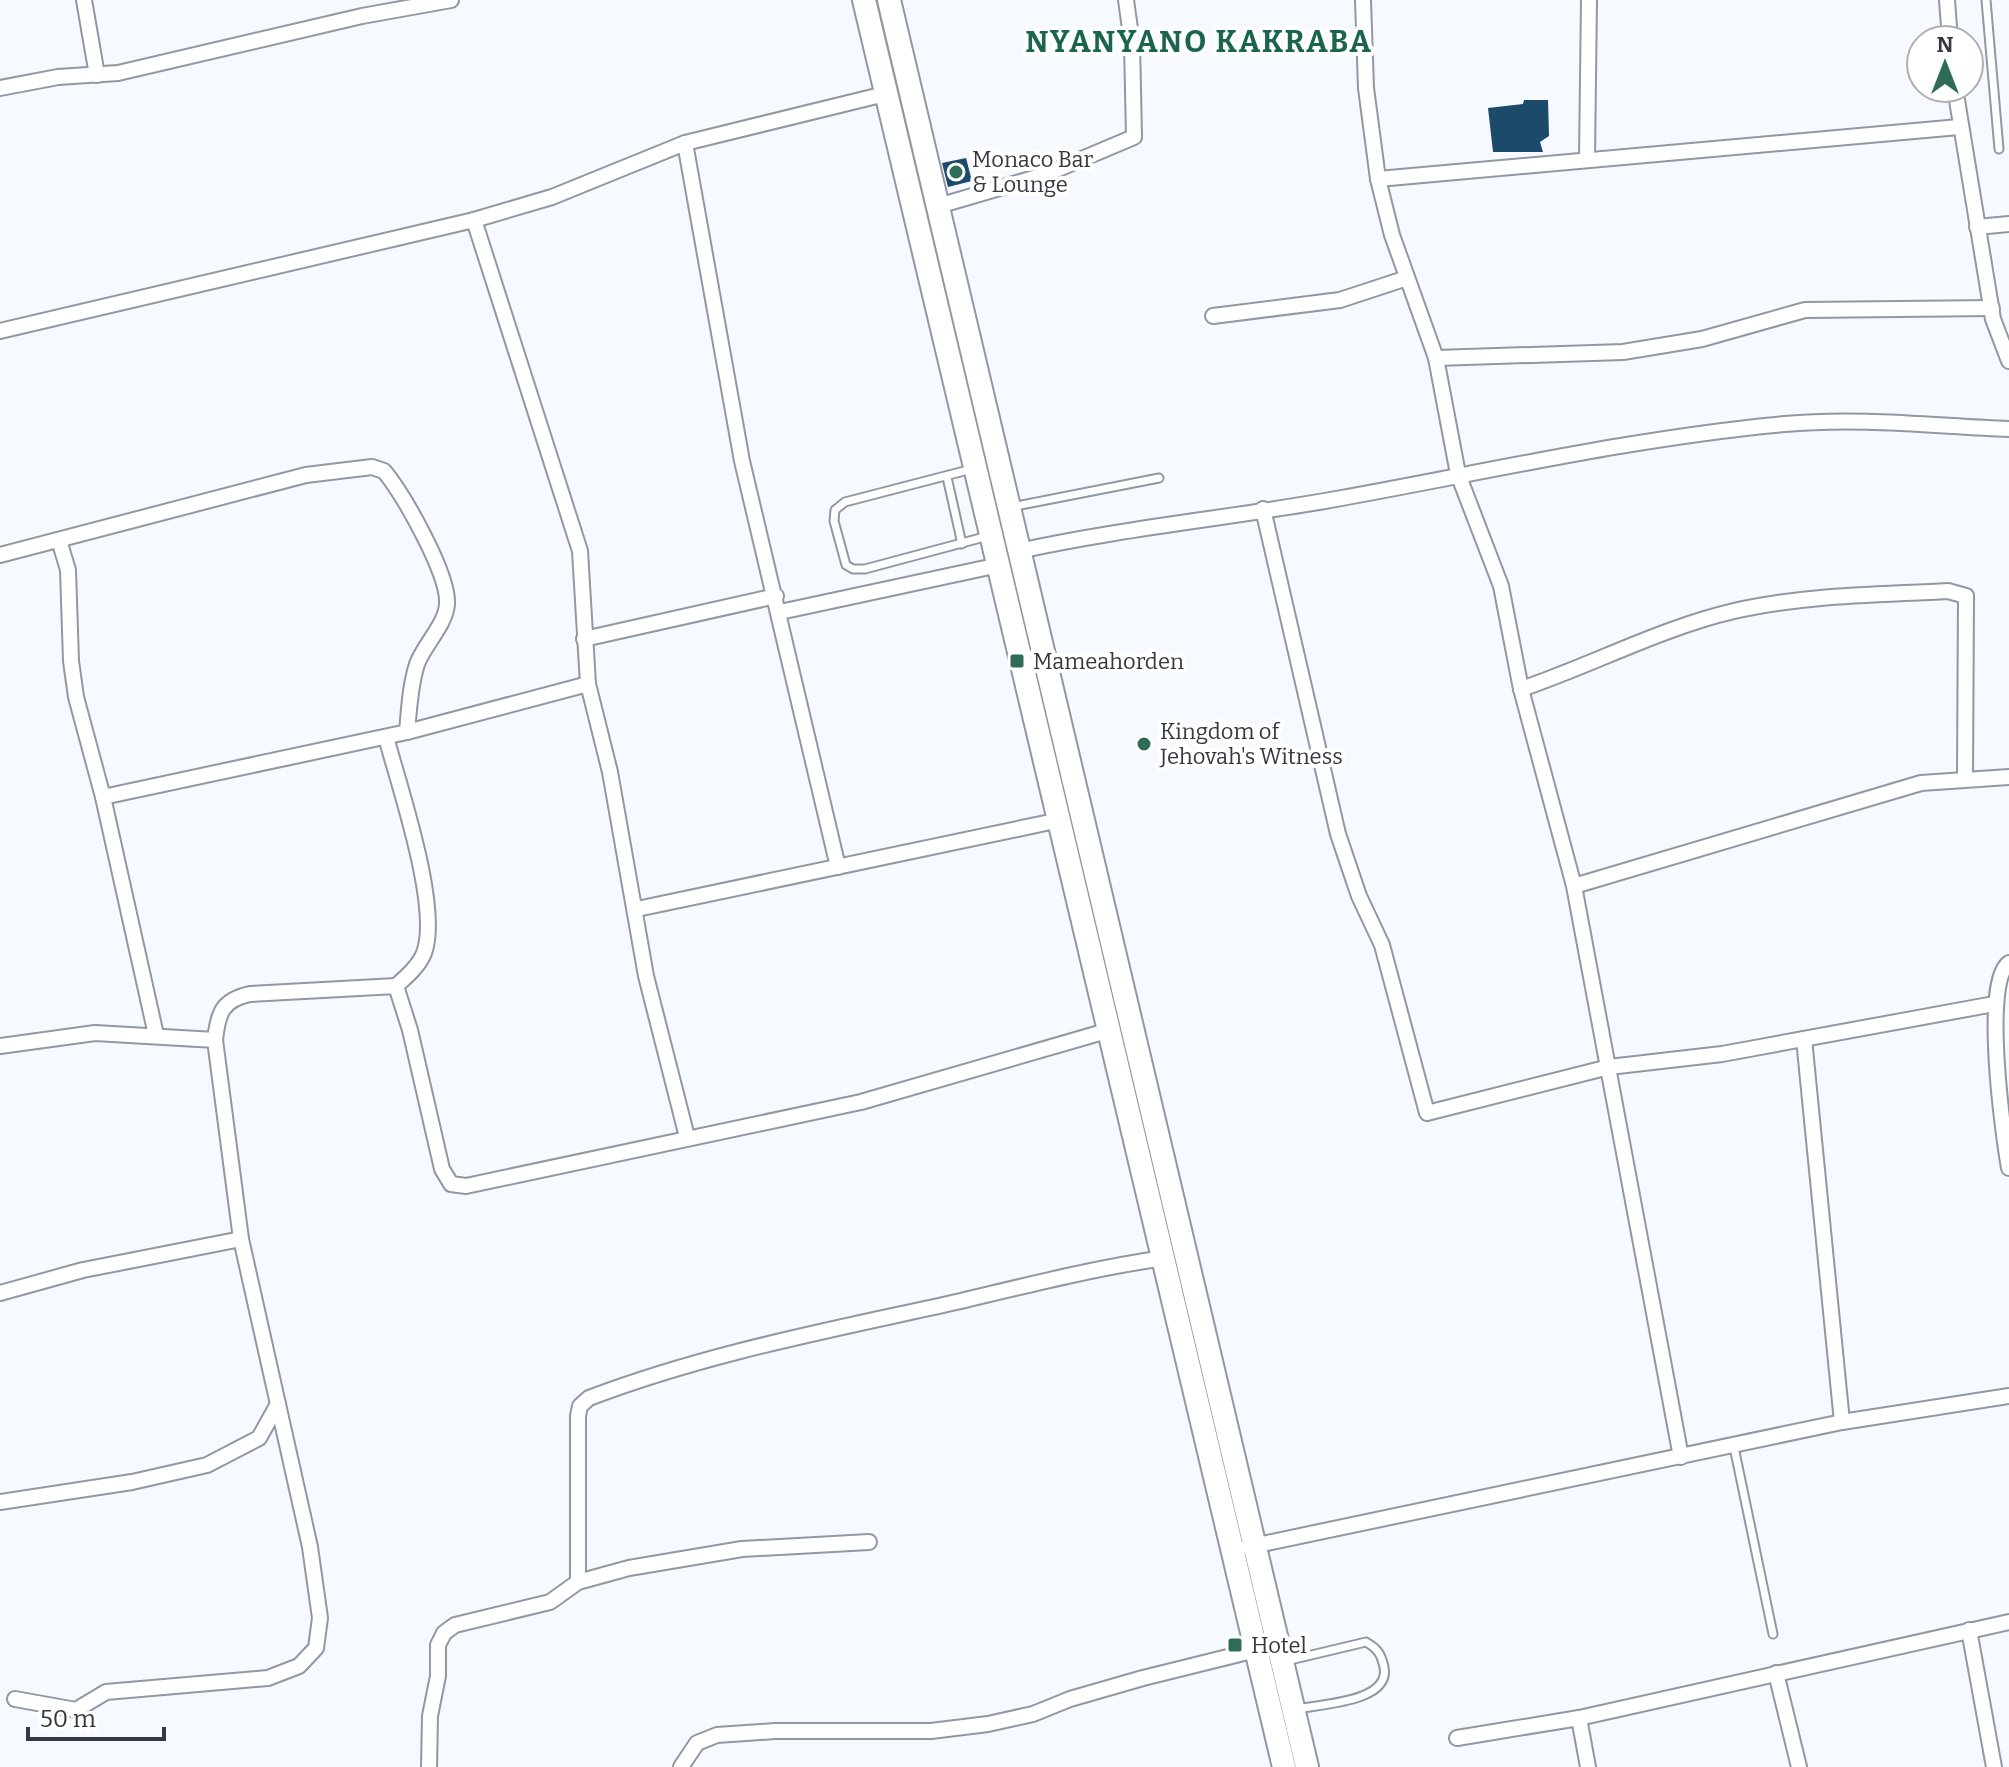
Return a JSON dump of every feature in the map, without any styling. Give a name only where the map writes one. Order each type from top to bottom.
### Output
[{"type":"street","points":[[84,0],[97,75]]},
{"type":"street","points":[[0,88],[58,77],[142,68],[362,16],[451,0]]},
{"type":"street","points":[[864,0],[889,93],[1284,1767]]},
{"type":"street","points":[[889,0],[1257,1545],[1307,1767]]},
{"type":"street","points":[[938,206],[1044,175],[1134,137],[1132,43],[1126,0]]},
{"type":"street","points":[[1363,0],[1366,88],[1378,179],[1407,278],[1436,358],[1458,474],[1501,586],[1521,689],[1574,886],[1681,1457]]},
{"type":"street","points":[[1587,158],[1589,0]]},
{"type":"street","points":[[1947,0],[1949,24]]},
{"type":"street","points":[[0,331],[474,220],[552,197],[685,143],[889,93]]},
{"type":"street","points":[[1957,104],[1992,308],[2009,361]]},
{"type":"street","points":[[1378,179],[1959,127]]},
{"type":"street","points":[[685,143],[724,372],[838,867]]},
{"type":"street","points":[[474,220],[580,551],[588,684],[637,909],[646,976],[687,1137]]},
{"type":"street","points":[[1977,227],[2009,224]]},
{"type":"street","points":[[1213,316],[1340,300],[1407,278]]},
{"type":"street","points":[[1436,358],[1623,352],[1702,339],[1805,310],[1992,308]]},
{"type":"street","points":[[1019,551],[1113,532],[1333,500],[1616,446],[1785,424],[1831,421],[2009,429]]},
{"type":"street","points":[[0,555],[306,475],[372,467],[384,471],[419,527],[440,573],[448,602],[444,616],[416,667],[407,732]]},
{"type":"street","points":[[1263,509],[1338,834],[1359,896],[1382,945],[1427,1113],[1609,1067],[1722,1054],[1994,1004]]},
{"type":"street","points":[[59,540],[68,570],[71,661],[76,697],[103,797],[156,1035]]},
{"type":"street","points":[[780,612],[999,565]]},
{"type":"street","points":[[1521,689],[1682,627],[1735,611],[1805,601],[1948,591],[1966,596],[1965,777]]},
{"type":"street","points":[[584,639],[776,596]]},
{"type":"street","points":[[103,797],[386,737],[588,684]]},
{"type":"street","points":[[15,1699],[76,1710],[106,1692],[268,1678],[299,1666],[316,1648],[320,1618],[310,1547],[241,1239],[215,1040],[221,1008],[235,997],[396,986],[423,956],[428,939],[420,869],[386,737]]},
{"type":"street","points":[[1574,886],[1921,783],[1965,777],[2009,777]]},
{"type":"street","points":[[637,909],[1060,820]]},
{"type":"street","points":[[2009,963],[2000,974],[1994,1004],[2009,1168]]},
{"type":"street","points":[[396,986],[419,1066],[437,1153],[451,1184],[482,1184],[687,1137],[861,1102],[1110,1030]]},
{"type":"street","points":[[0,1046],[95,1033],[215,1040]]},
{"type":"street","points":[[1804,1039],[1842,1422]]},
{"type":"street","points":[[0,1293],[83,1270],[241,1239]]},
{"type":"street","points":[[578,1582],[578,1416],[580,1406],[589,1398],[727,1354],[838,1326],[1060,1277],[1164,1258]]},
{"type":"street","points":[[1231,1549],[1734,1447],[1842,1422],[2009,1396]]},
{"type":"street","points":[[0,1502],[179,1473],[207,1465],[259,1438],[278,1404]]},
{"type":"street","points":[[259,1438],[286,1449]]},
{"type":"street","points":[[429,1767],[430,1716],[438,1676],[438,1645],[444,1633],[455,1625],[550,1602],[578,1582],[717,1552],[869,1542]]},
{"type":"street","points":[[1457,1738],[1579,1718],[2009,1622]]},
{"type":"street","points":[[1969,1630],[1994,1767]]},
{"type":"street","points":[[681,1767],[697,1743],[717,1735],[775,1731],[931,1731],[988,1724],[1033,1714],[1070,1699],[1143,1678],[1256,1650]]},
{"type":"street","points":[[1776,1673],[1799,1767]]},
{"type":"street","points":[[1579,1718],[1588,1767]]},
{"type":"lane","points":[[1986,0],[1999,149]]},
{"type":"lane","points":[[978,468],[845,502],[835,510],[834,521],[846,565],[853,569],[992,535]]},
{"type":"lane","points":[[947,477],[962,544]]},
{"type":"lane","points":[[1008,507],[1159,478]]},
{"type":"lane","points":[[1734,1447],[1773,1634]]},
{"type":"lane","points":[[1284,1662],[1366,1642],[1378,1649],[1383,1663],[1386,1677],[1381,1687],[1295,1709]]},
{"type":"building","points":[[1524,100],[1548,100],[1549,136],[1540,142],[1543,152],[1493,152],[1488,108],[1523,104]]},
{"type":"building","name":"Monaco Bar & Lounge","points":[[966,158],[972,181],[948,187],[942,163]]},
{"type":"place","name":"Monaco Bar & Lounge","points":[[956,172]]},
{"type":"place","name":"Mameahorden","points":[[1017,661]]},
{"type":"place","name":"Kingdom of Jehovah's Witness","points":[[1144,744]]},
{"type":"place","name":"Hotel","points":[[1235,1645]]},
{"type":"district","name":"NYANYANO KAKRABA","points":[[1199,42]]}]
